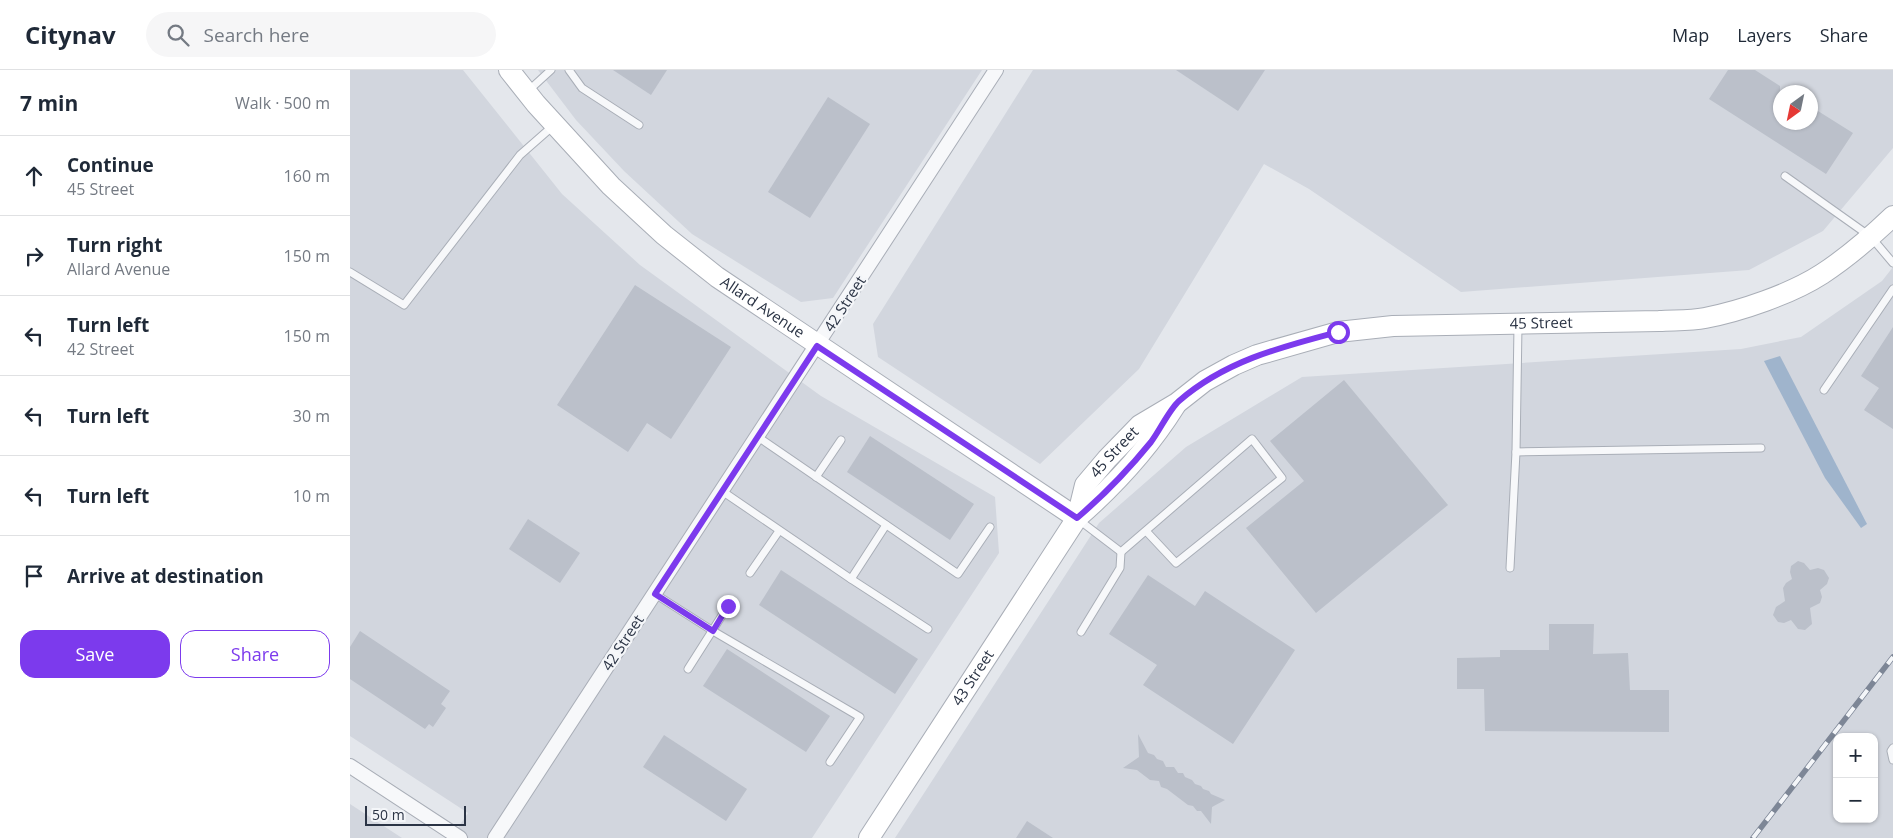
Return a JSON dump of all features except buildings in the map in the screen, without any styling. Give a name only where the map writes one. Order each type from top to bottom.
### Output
[{"type":"main road","name":"Allard Avenue","points":[[509,70],[554,124],[611,186],[664,235],[717,277],[817,346],[1077,518]]},
{"type":"main road","name":"45 Street","points":[[1077,518],[1085,485],[1140,425],[1177,402],[1205,381],[1257,355],[1338,332],[1393,326],[1703,319],[1744,308],[1781,295],[1821,275],[1871,237],[1893,216]]},
{"type":"main road","name":"43 Street","points":[[869,838],[1077,518]]},
{"type":"street","name":"42 Street","points":[[495,838],[996,70]]},
{"type":"street","points":[[350,766],[460,838]]},
{"type":"lane","points":[[527,93],[551,70]]},
{"type":"lane","points":[[569,70],[582,88],[639,126]]},
{"type":"lane","points":[[350,272],[404,305],[520,155],[554,124]]},
{"type":"lane","points":[[1785,176],[1871,237],[1893,263]]},
{"type":"lane","points":[[1824,390],[1893,289]]},
{"type":"lane","points":[[1510,568],[1516,452],[1518,324]]},
{"type":"lane","points":[[758,437],[958,574],[990,527]]},
{"type":"lane","points":[[1081,632],[1120,568],[1121,552],[1252,439],[1282,478],[1176,563],[1146,531]]},
{"type":"lane","points":[[816,478],[841,440]]},
{"type":"lane","points":[[1516,452],[1761,448]]},
{"type":"lane","points":[[722,491],[779,531],[928,629]]},
{"type":"lane","points":[[1077,518],[1121,552]]},
{"type":"lane","points":[[851,579],[886,525]]},
{"type":"lane","points":[[750,573],[779,531]]},
{"type":"lane","points":[[655,594],[713,631],[860,717],[830,762]]},
{"type":"lane","points":[[688,669],[728,606]]},
{"type":"lane","points":[[1893,748],[1891,751],[1893,760]]},
{"type":"shaded area","points":[[350,70],[463,70],[562,194],[640,265],[821,396],[995,497],[999,553],[812,838],[451,838],[468,813],[350,736]]},
{"type":"shaded area","points":[[538,70],[982,70],[833,298],[801,302],[692,234],[624,171],[576,120]]},
{"type":"shaded area","points":[[1033,70],[1893,70],[1893,148],[1823,231],[1749,270],[1461,292],[1309,189],[1264,164],[1139,369],[1040,464],[878,357],[873,324]]},
{"type":"shaded area","points":[[1893,267],[1893,838],[895,838],[1099,523],[1186,447],[1302,377],[1741,349],[1801,337],[1882,281]]},
{"type":"shaded area","points":[[350,804],[402,838],[350,838]]},
{"type":"water","points":[[1780,356],[1867,524],[1861,528],[1825,478],[1764,361]]},
{"type":"railway","points":[[1753,838],[1893,657]]},
{"type":"route","points":[[728,606],[713,631],[655,594],[817,346],[1077,518],[1099,499],[1140,456],[1159,431],[1177,402],[1205,381],[1257,355],[1338,332]]}]
